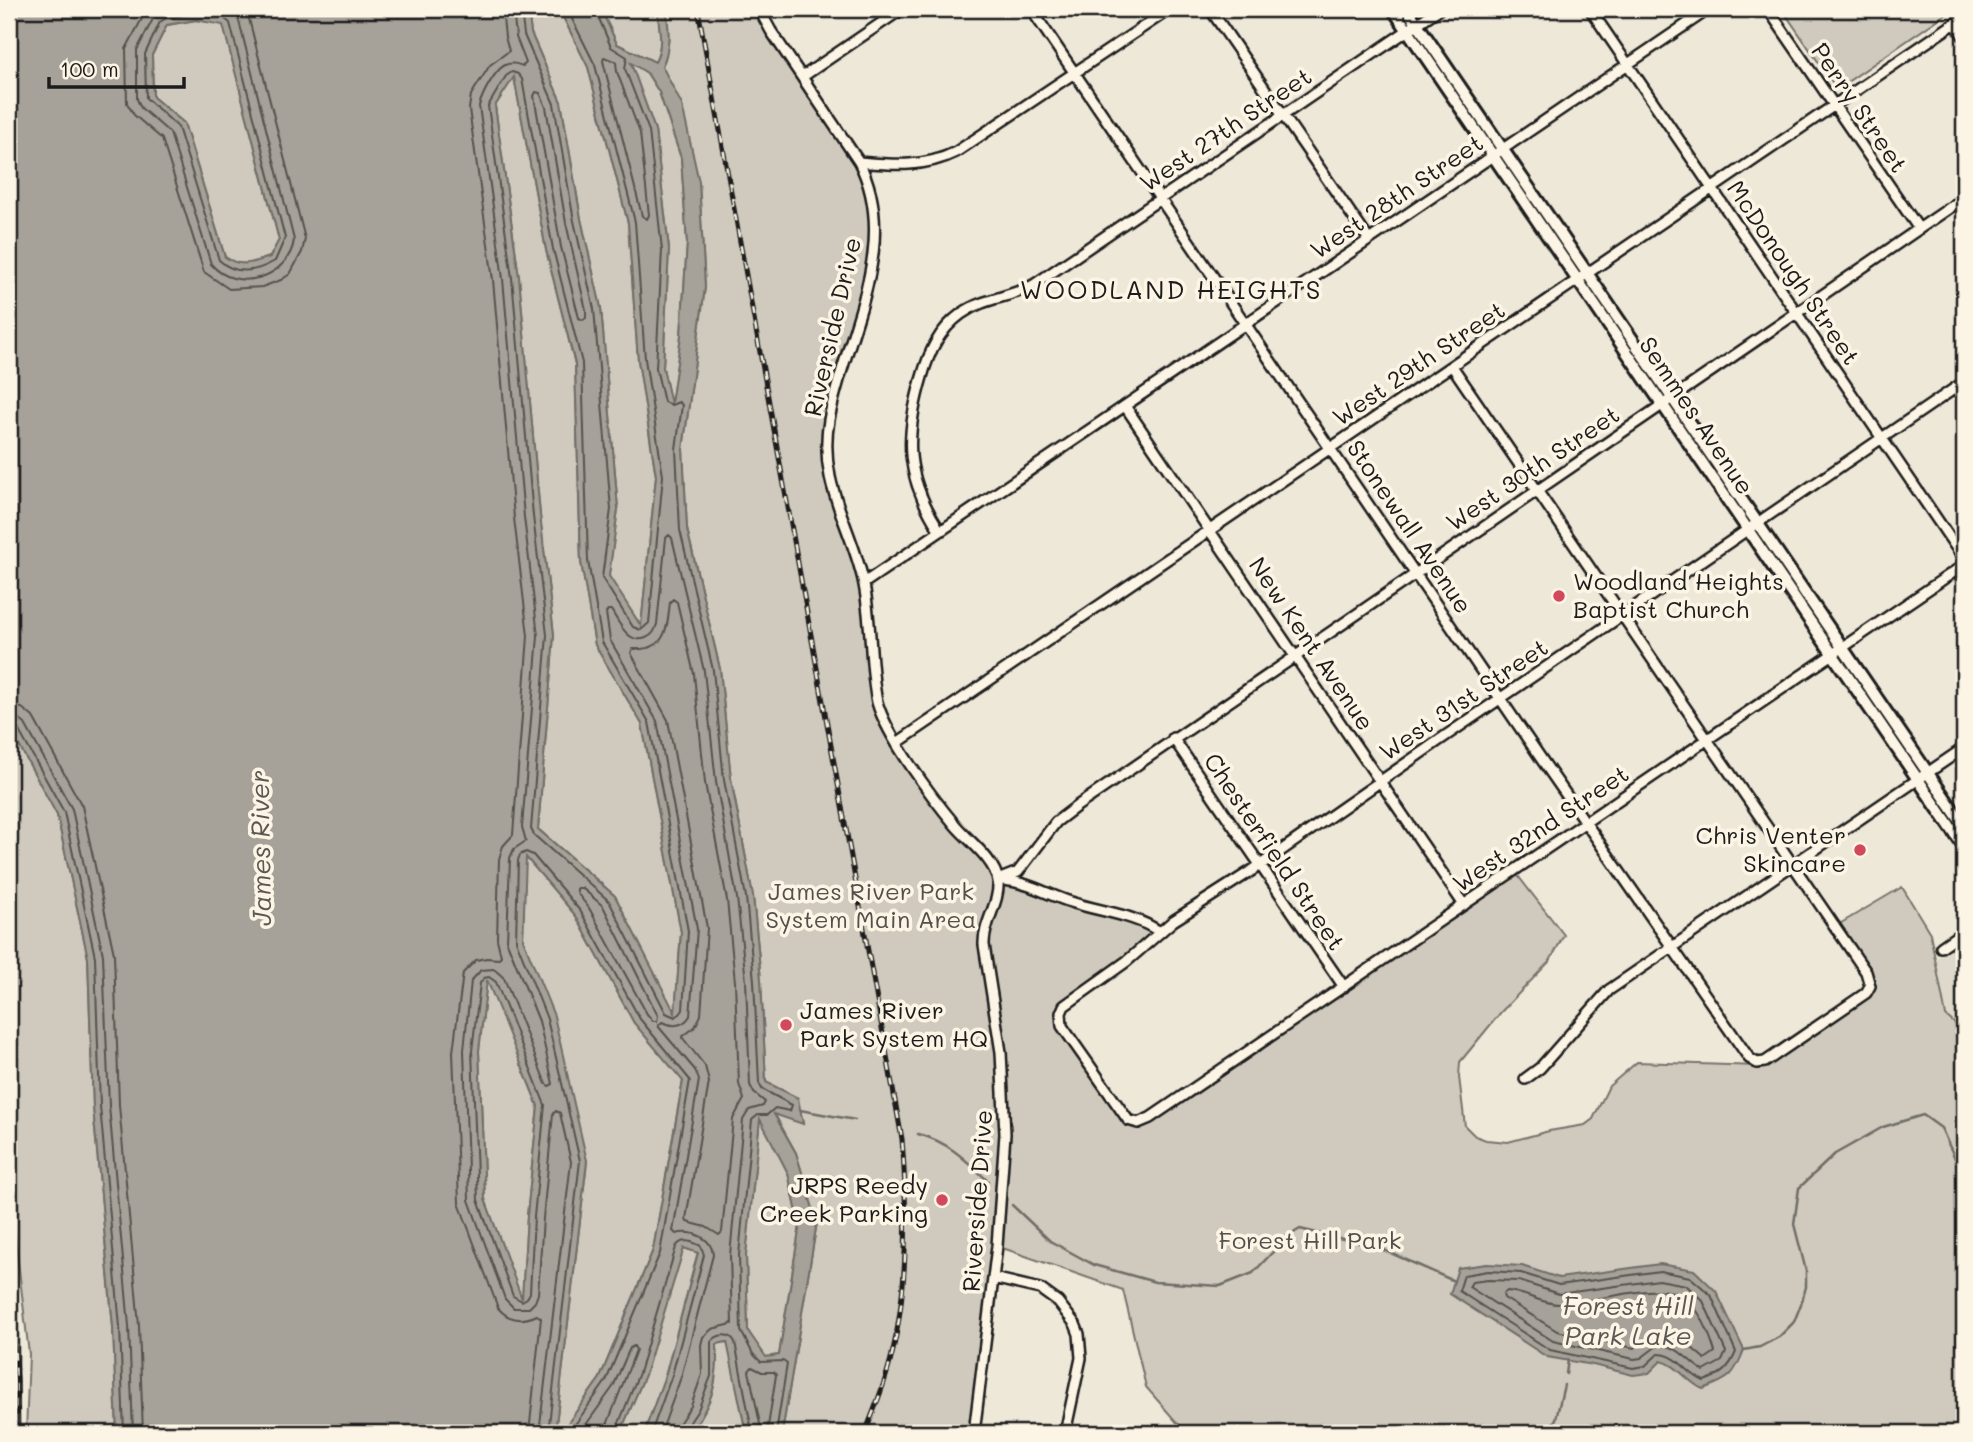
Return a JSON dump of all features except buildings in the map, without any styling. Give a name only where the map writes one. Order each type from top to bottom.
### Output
[{"type":"main road","name":"Semmes Avenue","points":[[1393,9],[1412,27],[1753,526],[1923,776],[1964,847]]},
{"type":"main road","name":"Semmes Avenue","points":[[1407,9],[1412,27]]},
{"type":"main road","name":"Semmes Avenue","points":[[1923,776],[1964,826]]},
{"type":"street","name":"Riverside Drive","points":[[759,9],[859,162],[873,202],[874,249],[832,408],[827,447],[837,506],[864,583],[875,693],[884,720],[897,743],[949,818],[992,866],[998,880],[996,898],[984,939],[1001,1052],[1005,1162],[974,1433]]},
{"type":"street","points":[[802,77],[902,9]]},
{"type":"street","name":"Stonewall Avenue","points":[[1031,9],[1672,948],[1749,1058],[1756,1063],[1768,1060],[1862,996],[1870,986],[1866,972],[1793,864]]},
{"type":"street","points":[[859,162],[912,165],[948,156],[972,144],[1170,9]]},
{"type":"street","points":[[1210,9],[1369,240]]},
{"type":"street","name":"West 27th Street","points":[[940,531],[920,495],[909,446],[914,406],[930,353],[946,326],[982,301],[1021,292],[1035,284],[1439,9]]},
{"type":"street","name":"McDonough Street","points":[[1590,9],[1964,559]]},
{"type":"street","name":"West 28th Street","points":[[864,583],[1709,9]]},
{"type":"street","name":"Perry Street","points":[[1768,9],[1919,229]]},
{"type":"street","name":"West 29th Street","points":[[897,743],[1964,17]]},
{"type":"street","points":[[1955,23],[1964,37]]},
{"type":"street","name":"West 30th Street","points":[[998,880],[1022,868],[1060,818],[1173,738],[1964,198]]},
{"type":"street","points":[[1452,366],[1793,864]]},
{"type":"street","name":"West 31st Street","points":[[1138,1123],[1128,1120],[1065,1031],[1061,1013],[1067,1004],[1127,961],[1160,932],[1964,382]]},
{"type":"street","name":"New Kent Avenue","points":[[1125,406],[1464,905]]},
{"type":"street","name":"West 32nd Street","points":[[1138,1123],[1150,1118],[1344,987],[1964,565]]},
{"type":"street","name":"Chesterfield Street","points":[[1173,738],[1344,987]]},
{"type":"street","points":[[1525,1079],[1540,1068],[1609,990],[1964,748]]},
{"type":"street","points":[[998,880],[1022,883],[1067,901],[1138,919],[1160,932]]},
{"type":"street","points":[[1941,947],[1964,930]]},
{"type":"street","points":[[993,1278],[1040,1289],[1058,1302],[1075,1324],[1079,1334],[1081,1358],[1065,1433]]},
{"type":"shaded area","points":[[1964,940],[1964,1032],[1946,1016],[1935,959]]},
{"type":"green space","points":[[528,9],[559,9],[588,67],[628,223],[638,360],[656,476],[641,627],[608,576],[618,509],[601,308],[581,219],[561,102],[531,33]]},
{"type":"green space","points":[[601,9],[657,9],[660,43],[655,62],[617,44]]},
{"type":"green space","points":[[666,9],[759,9],[865,172],[874,249],[832,408],[828,461],[857,560],[873,684],[897,743],[996,875],[1160,932],[1067,1004],[1060,1018],[1127,1117],[1138,1123],[1515,872],[1564,935],[1550,961],[1501,1012],[1460,1062],[1459,1077],[1465,1126],[1475,1136],[1508,1142],[1585,1125],[1593,1119],[1609,1086],[1637,1062],[1759,1066],[1869,987],[1836,926],[1902,887],[1930,933],[1946,1016],[1964,1032],[1964,1433],[1186,1433],[1146,1387],[1123,1290],[997,1246],[974,1433],[782,1433],[817,1222],[796,1153],[774,1113],[803,1123],[800,1110],[766,1083],[761,980],[753,896],[731,779],[720,669],[687,529],[683,449],[705,287],[699,182],[662,66],[668,45]]},
{"type":"green space","points":[[1782,9],[1953,9],[1837,89]]},
{"type":"green space","points":[[196,20],[223,24],[279,240],[270,257],[252,263],[236,262],[225,257],[184,123],[153,97],[152,55],[167,25]]},
{"type":"green space","points":[[630,62],[647,73],[659,92],[681,158],[687,243],[681,336],[671,406],[663,368],[669,249],[655,130]]},
{"type":"green space","points":[[514,76],[546,250],[575,364],[581,562],[595,645],[642,724],[681,932],[675,1015],[615,896],[538,829],[554,635],[540,515],[519,277],[495,106]]},
{"type":"green space","points":[[9,727],[57,815],[88,958],[93,1107],[113,1327],[117,1433],[26,1433],[29,1354],[14,1227],[9,1209]]},
{"type":"green space","points":[[525,856],[576,916],[634,1023],[683,1080],[653,1250],[600,1378],[561,1433],[555,1433],[587,1161],[523,939]]},
{"type":"green space","points":[[487,978],[538,1106],[522,1301],[485,1199],[479,1051]]},
{"type":"green space","points":[[760,1117],[788,1173],[800,1225],[779,1355],[765,1357],[748,1331],[746,1255]]},
{"type":"green space","points":[[683,1248],[698,1252],[666,1373],[644,1433],[620,1433],[645,1375]]},
{"type":"green space","points":[[728,1341],[745,1428],[743,1433],[691,1433],[713,1391],[717,1344]]},
{"type":"water","name":"James River","points":[[9,9],[528,9],[531,33],[561,102],[581,219],[601,308],[618,509],[609,576],[641,626],[656,476],[638,360],[628,223],[588,67],[559,9],[601,9],[617,44],[655,62],[660,43],[657,9],[666,9],[668,45],[662,66],[682,105],[699,182],[705,287],[683,449],[687,529],[720,669],[731,779],[753,896],[761,980],[766,1082],[798,1098],[803,1124],[774,1114],[796,1153],[817,1222],[782,1433],[743,1433],[745,1428],[727,1342],[717,1344],[713,1391],[691,1433],[644,1433],[666,1373],[698,1253],[684,1248],[645,1375],[620,1433],[561,1433],[600,1378],[653,1250],[683,1081],[634,1023],[576,916],[526,857],[523,939],[554,1016],[587,1161],[555,1433],[117,1433],[113,1327],[93,1107],[88,958],[57,815],[9,727]],"holes":[[[196,20],[223,25],[279,240],[270,257],[252,263],[236,262],[225,257],[184,123],[153,97],[152,55],[167,25]],[[631,63],[647,73],[659,92],[681,158],[687,243],[681,336],[671,404],[663,368],[669,249],[655,130]],[[514,77],[546,250],[575,364],[581,562],[595,645],[642,724],[681,932],[675,1013],[615,896],[538,829],[554,635],[540,515],[519,277],[495,106]],[[487,980],[538,1106],[522,1299],[485,1199],[479,1051]],[[760,1119],[788,1173],[800,1225],[779,1355],[766,1357],[748,1331],[746,1255]]]},
{"type":"water","name":"Forest Hill Park Lake","points":[[1487,1264],[1522,1266],[1559,1278],[1660,1264],[1694,1270],[1716,1291],[1744,1350],[1730,1376],[1703,1389],[1661,1361],[1649,1373],[1633,1375],[1547,1357],[1450,1294],[1458,1268]]},
{"type":"waterway","points":[[800,1110],[855,1120]]},
{"type":"waterway","points":[[1744,1350],[1760,1347],[1779,1337],[1794,1322],[1806,1287],[1806,1271],[1794,1224],[1799,1188],[1835,1154],[1883,1127],[1923,1115],[1941,1128],[1964,1178]]},
{"type":"waterway","points":[[918,1134],[948,1147],[988,1181]]},
{"type":"waterway","points":[[1012,1205],[1050,1241],[1094,1265],[1155,1282],[1220,1286],[1253,1273],[1287,1237],[1300,1229],[1377,1247],[1454,1281]]},
{"type":"waterway","points":[[1566,1374],[1568,1360]]},
{"type":"waterway","points":[[1546,1433],[1556,1419],[1564,1385]]},
{"type":"railway","points":[[698,9],[902,1139],[906,1227],[903,1287],[887,1373],[865,1433]]},
{"type":"railway","points":[[9,1288],[17,1379],[18,1433]]},
{"type":"place","name":"Woodland Heights Baptist Church","points":[[1559,596]]},
{"type":"place","name":"Chris Venter Skincare","points":[[1860,850]]},
{"type":"place","name":"James River Park System HQ","points":[[786,1025]]},
{"type":"place","name":"JRPS Reedy Creek Parking","points":[[942,1200]]},
{"type":"district","name":"WOODLAND HEIGHTS","points":[[1171,290]]},
{"type":"park label","name":"James River Park System Main Area","points":[[871,906]]},
{"type":"park label","name":"Forest Hill Park","points":[[1310,1241]]}]
